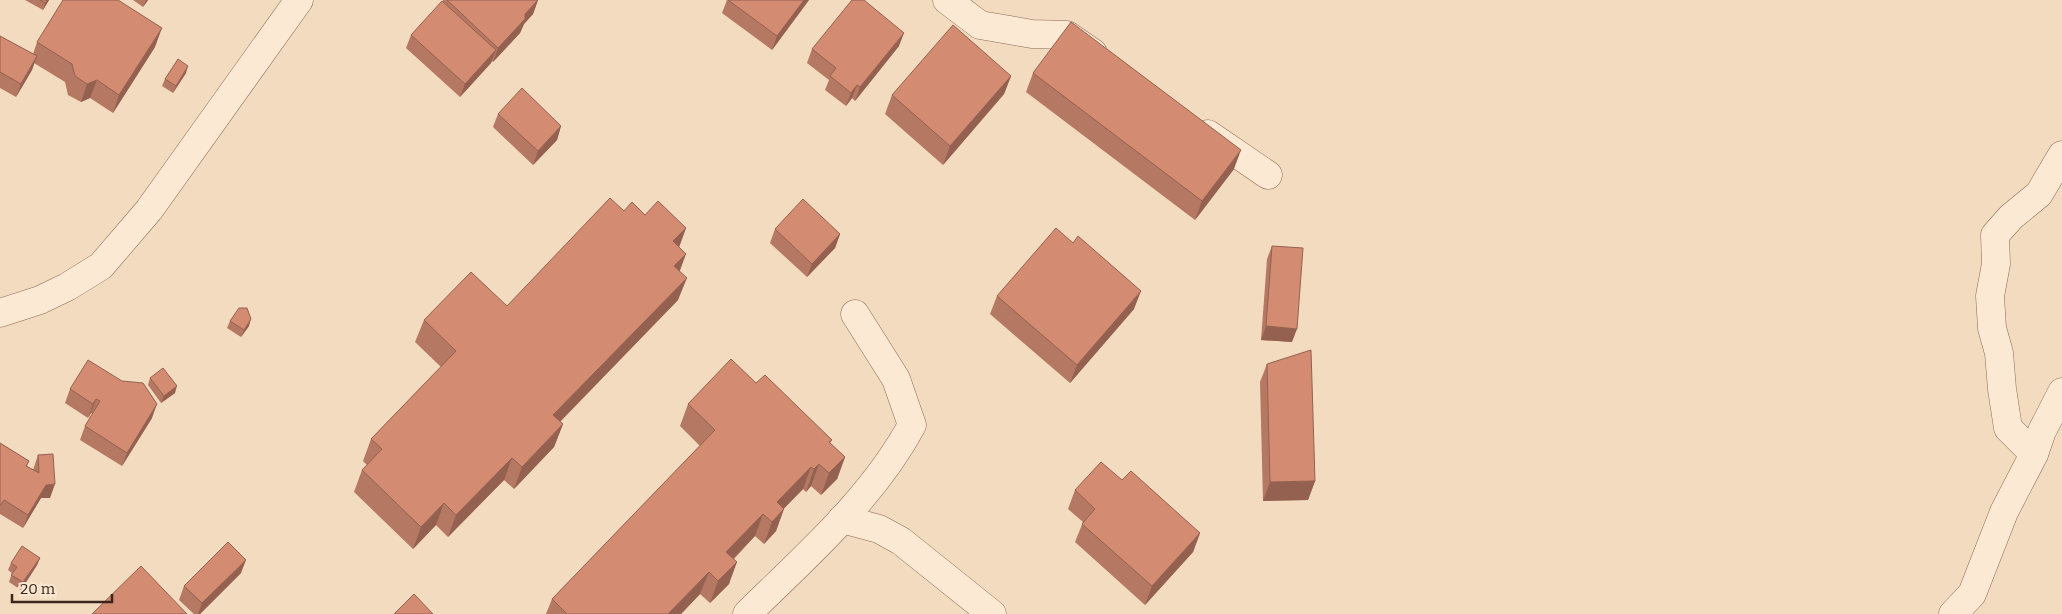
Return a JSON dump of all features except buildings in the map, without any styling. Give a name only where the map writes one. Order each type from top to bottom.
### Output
[{"type":"street","points":[[0,313],[40,300],[67,288],[101,266],[149,210],[299,0]]},
{"type":"street","points":[[947,0],[980,25],[1032,34],[1067,35],[1115,69]]},
{"type":"street","points":[[1187,119],[1268,176]]},
{"type":"street","points":[[2034,454],[2008,428],[1999,353],[1992,328],[1990,296],[1996,264],[1995,235],[2011,218],[2039,194],[2062,155]]},
{"type":"street","points":[[747,614],[842,520],[888,465],[912,425],[896,379],[855,314]]},
{"type":"street","points":[[1953,614],[1972,594],[2004,512],[2034,454],[2042,432],[2062,392]]},
{"type":"street","points":[[842,520],[878,529],[901,541],[992,614]]}]
